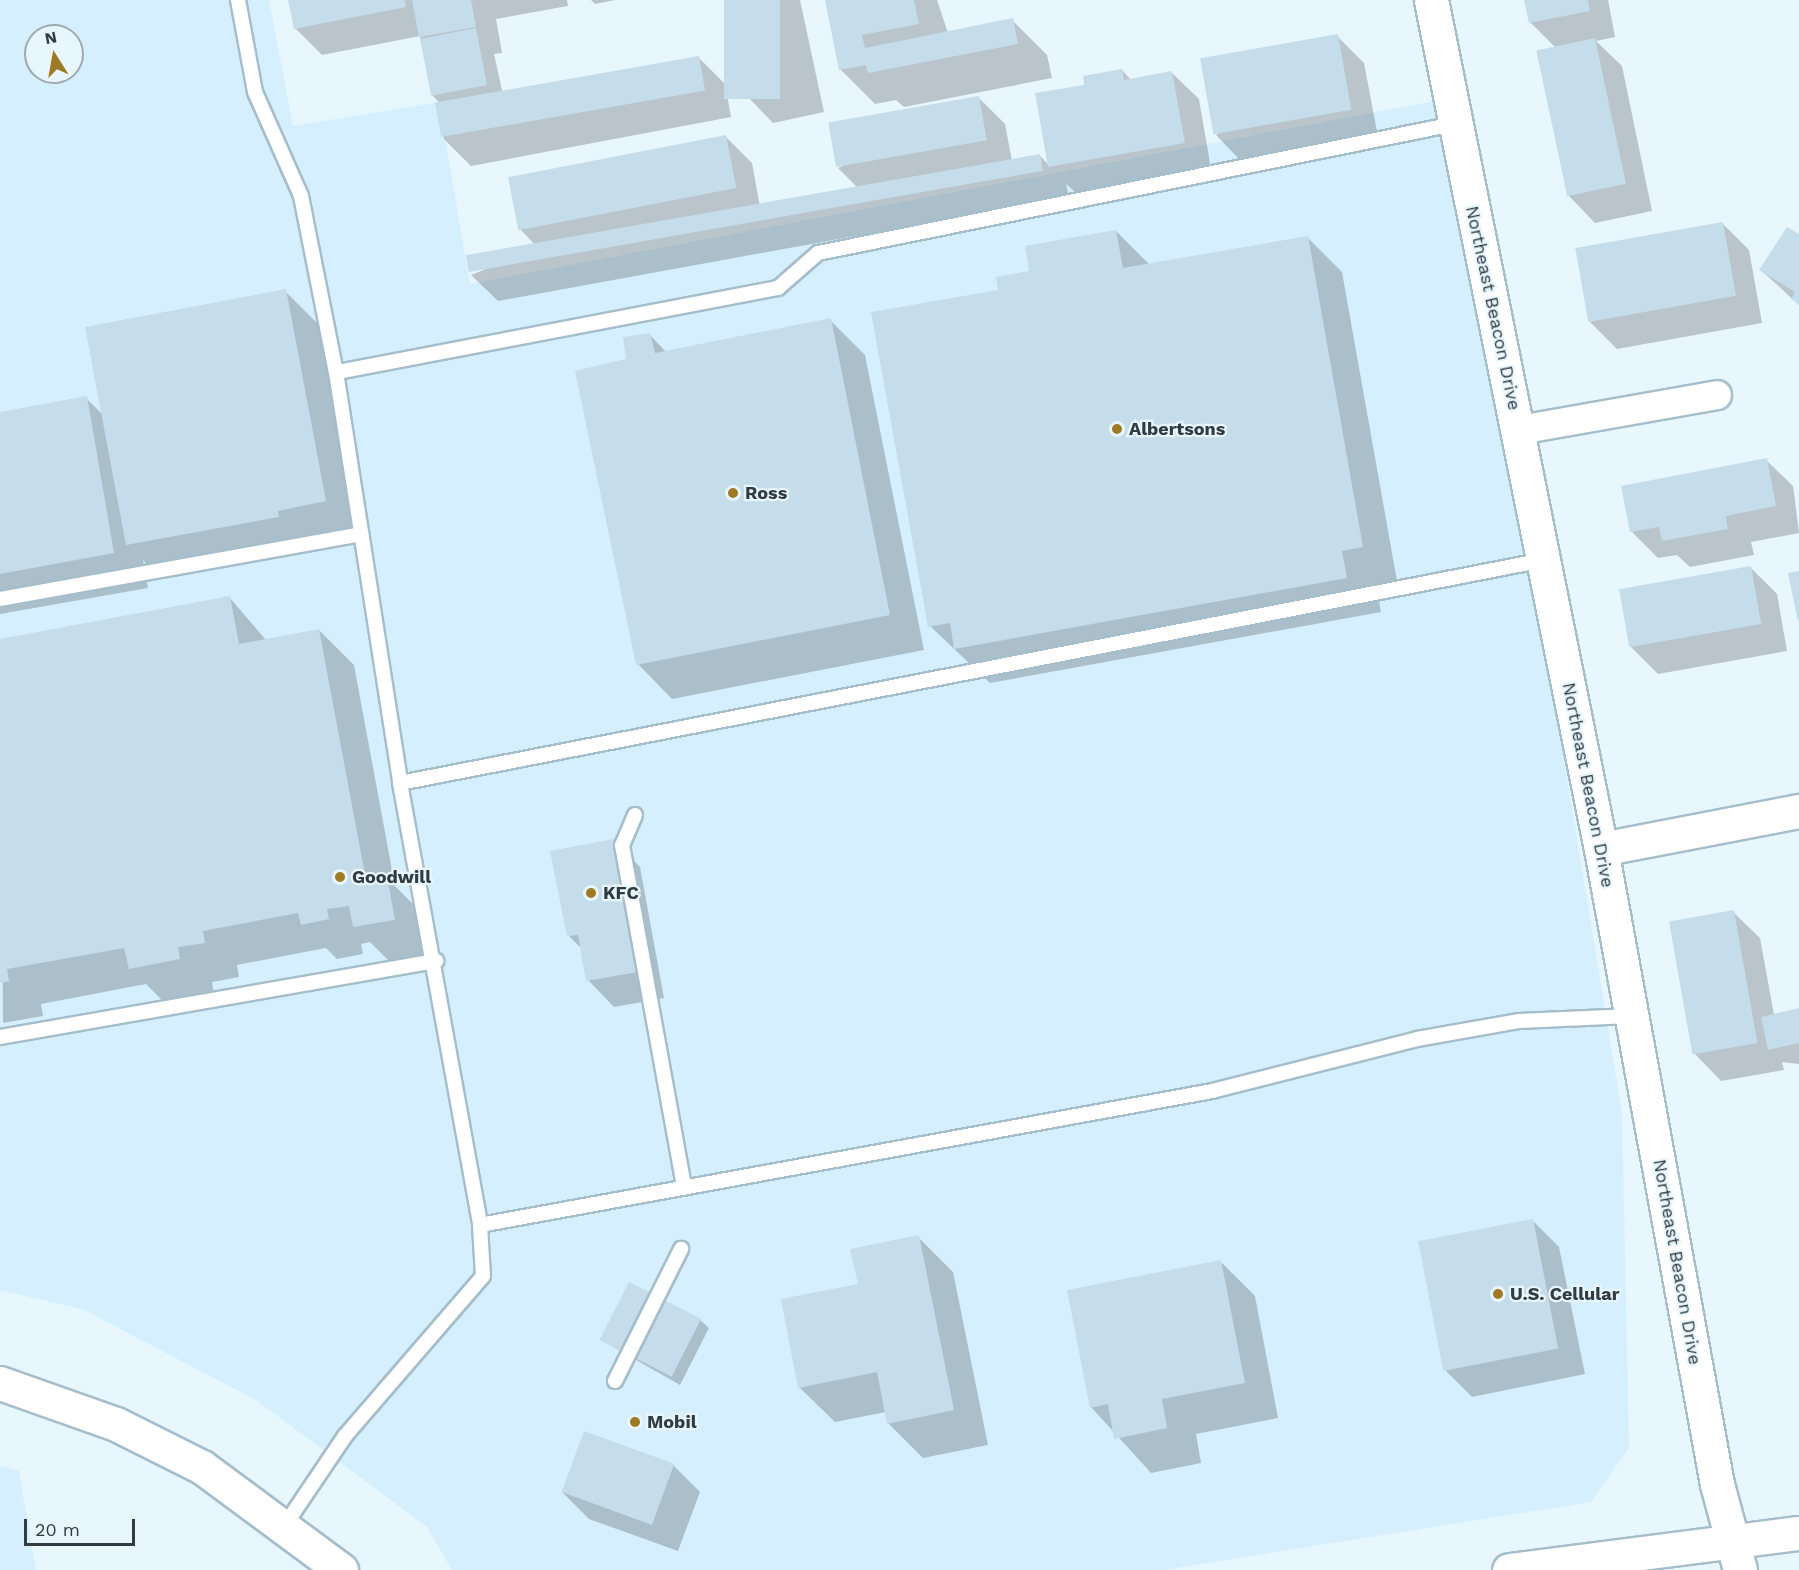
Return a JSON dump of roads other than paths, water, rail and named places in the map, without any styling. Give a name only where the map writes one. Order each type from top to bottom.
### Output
[{"type":"main road","name":"Northeast Beacon Drive","points":[[1431,0],[1454,124],[1519,430],[1736,1556]]},
{"type":"main road","points":[[1600,849],[1799,811]]},
{"type":"main road","points":[[0,1383],[116,1424],[202,1467],[285,1525],[341,1570]]},
{"type":"main road","points":[[1509,1570],[1736,1556],[1799,1533]]},
{"type":"street","points":[[1519,430],[1718,395]]},
{"type":"lane","points":[[238,0],[255,92],[301,196],[336,372],[400,783],[436,961],[480,1225],[483,1276],[345,1436],[285,1525]]},
{"type":"lane","points":[[336,372],[778,288],[818,253],[1454,124]]},
{"type":"lane","points":[[0,599],[361,534]]},
{"type":"lane","points":[[400,783],[1544,561]]},
{"type":"lane","points":[[635,815],[622,845],[684,1185]]},
{"type":"lane","points":[[0,1037],[436,961]]},
{"type":"lane","points":[[480,1225],[684,1185],[1212,1091],[1417,1039],[1519,1022],[1631,1016]]},
{"type":"lane","points":[[615,1381],[681,1249]]},
{"type":"place","name":"Albertsons","points":[[1117,429]]},
{"type":"place","name":"Ross","points":[[733,493]]},
{"type":"place","name":"Goodwill","points":[[340,877]]},
{"type":"place","name":"KFC","points":[[591,893]]},
{"type":"place","name":"U.S. Cellular","points":[[1498,1294]]},
{"type":"place","name":"Mobil","points":[[635,1422]]}]
